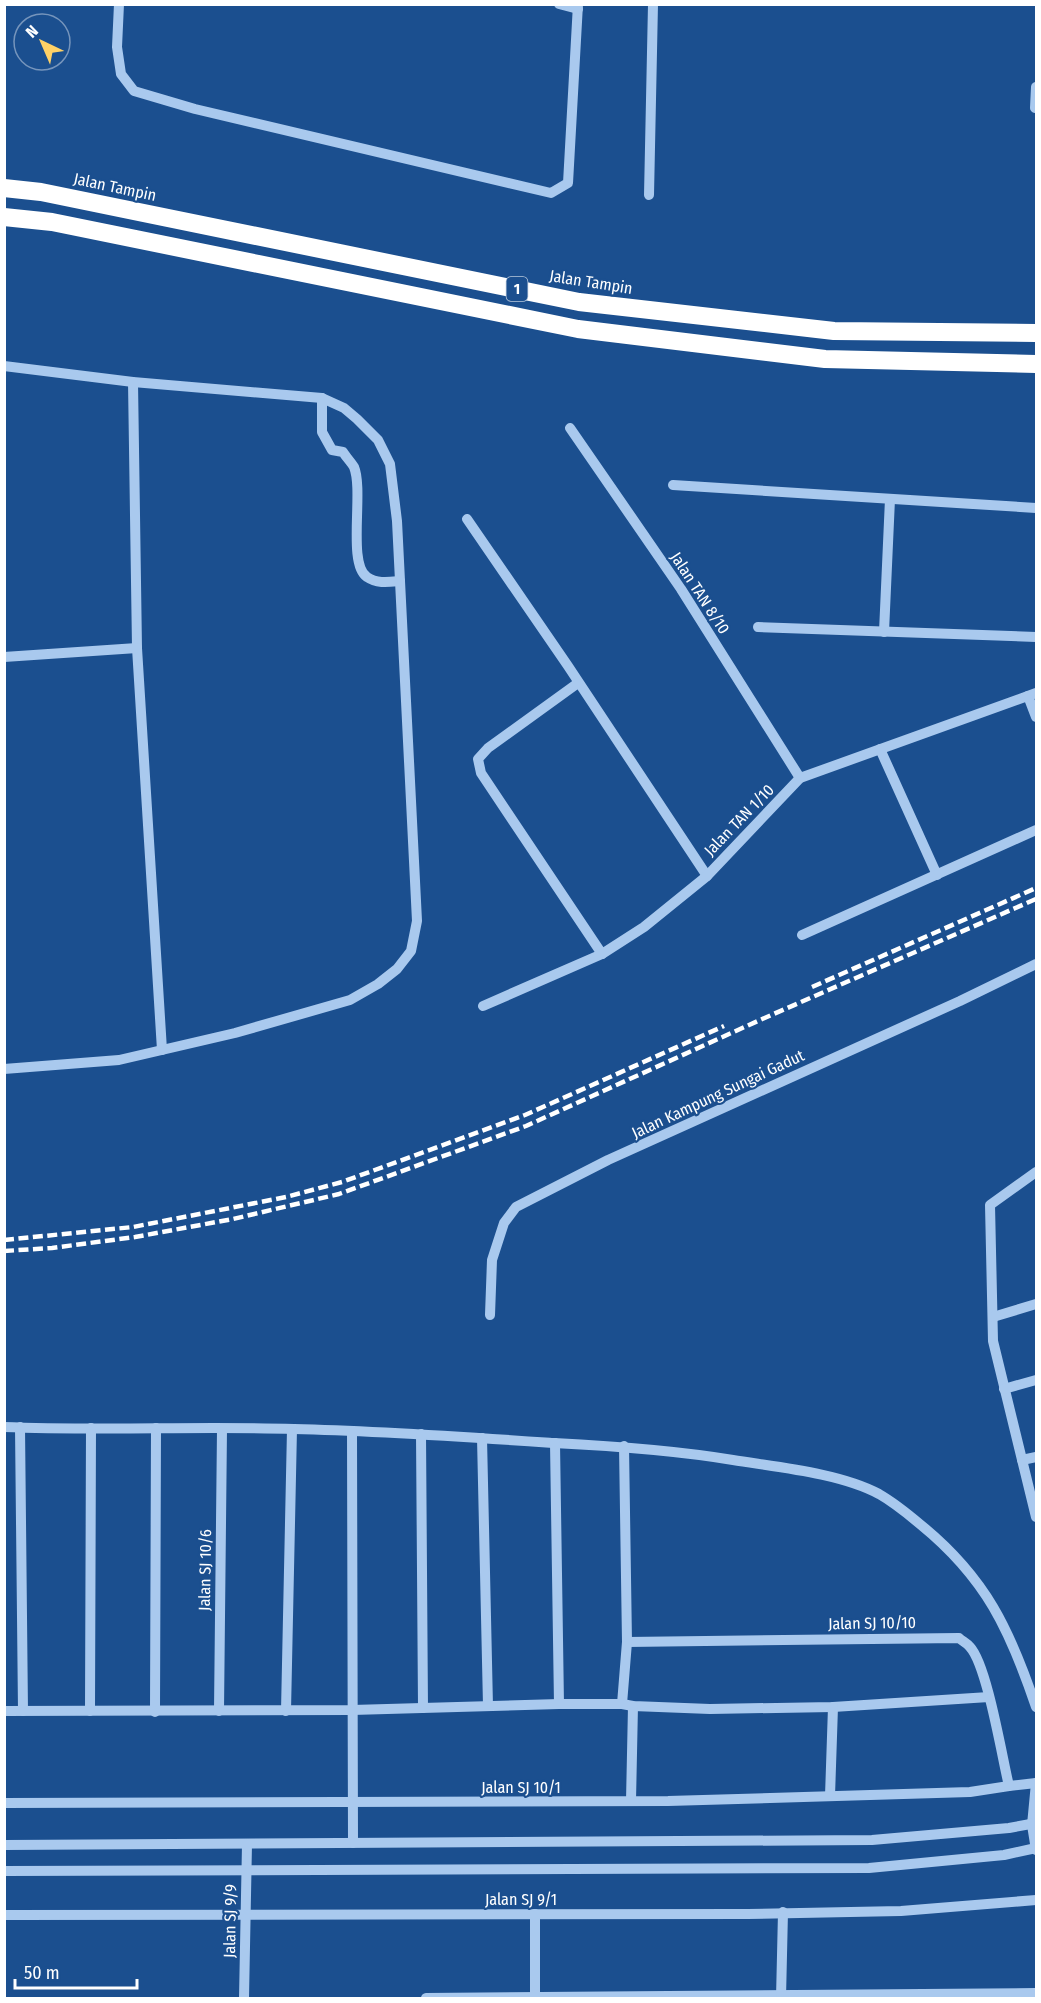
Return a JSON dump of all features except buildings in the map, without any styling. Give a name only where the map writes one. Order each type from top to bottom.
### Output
[{"type":"highway","name":"Jalan Tampin","points":[[4,188],[41,192],[579,302],[834,331],[1036,333]]},
{"type":"highway","name":"1","points":[[4,217],[52,222],[578,329],[825,359],[1036,364]]},
{"type":"street","points":[[119,4],[117,47],[121,74],[134,91],[195,109],[551,193],[568,183],[578,7],[559,4]]},
{"type":"street","points":[[649,195],[653,4]]},
{"type":"street","points":[[1035,108],[1036,87]]},
{"type":"street","points":[[4,366],[133,382],[322,398],[344,408],[378,440],[390,464],[397,521],[417,921],[411,951],[397,969],[378,984],[350,1000],[235,1033],[119,1060],[4,1069]]},
{"type":"street","points":[[133,382],[137,648],[162,1050]]},
{"type":"street","points":[[322,398],[322,432],[332,450],[343,452],[354,469],[358,564],[366,577],[383,582],[400,581]]},
{"type":"street","name":"Jalan TAN 8/10","points":[[570,428],[681,589],[800,778]]},
{"type":"street","points":[[674,485],[1036,508]]},
{"type":"street","points":[[884,632],[890,499]]},
{"type":"street","points":[[467,519],[707,876]]},
{"type":"street","points":[[758,627],[1036,637]]},
{"type":"street","points":[[4,657],[137,648]]},
{"type":"street","points":[[578,682],[488,748],[478,759],[481,773],[602,954]]},
{"type":"street","points":[[1032,694],[1036,717]]},
{"type":"street","name":"Jalan TAN 1/10","points":[[483,1006],[602,954],[644,927],[707,876],[800,778],[1032,694]]},
{"type":"street","points":[[880,749],[937,875]]},
{"type":"street","points":[[802,935],[1036,830]]},
{"type":"street","name":"Jalan Kampung Sungai Gadut","points":[[490,1314],[492,1260],[504,1223],[516,1207],[608,1160],[1036,964]]},
{"type":"street","points":[[1036,1172],[990,1205],[993,1341],[1036,1518]]},
{"type":"street","points":[[993,1317],[1036,1304]]},
{"type":"street","points":[[1004,1389],[1036,1380]]},
{"type":"street","points":[[4,1427],[292,1429],[624,1446],[683,1452],[836,1478],[878,1494],[936,1537],[966,1567],[987,1595],[1006,1629],[1022,1665],[1036,1707]]},
{"type":"street","points":[[20,1427],[23,1711]]},
{"type":"street","points":[[90,1711],[91,1428]]},
{"type":"street","points":[[156,1428],[156,1712]]},
{"type":"street","name":"Jalan SJ 10/6","points":[[219,1711],[222,1429]]},
{"type":"street","points":[[286,1711],[292,1429]]},
{"type":"street","points":[[352,1431],[353,1843]]},
{"type":"street","points":[[421,1434],[423,1708]]},
{"type":"street","points":[[482,1438],[488,1706]]},
{"type":"street","points":[[555,1443],[559,1704]]},
{"type":"street","points":[[624,1446],[631,1801]]},
{"type":"street","points":[[1022,1460],[1036,1457]]},
{"type":"street","name":"Jalan SJ 10/10","points":[[627,1642],[959,1638],[970,1647],[978,1661],[989,1696],[1008,1786]]},
{"type":"street","points":[[4,1711],[286,1711],[559,1704],[710,1709],[833,1707],[989,1696]]},
{"type":"street","points":[[830,1796],[833,1707]]},
{"type":"street","points":[[4,1871],[868,1868],[1004,1855],[1036,1849],[1034,1824],[1036,1783]]},
{"type":"street","name":"Jalan SJ 10/1","points":[[4,1803],[631,1801],[970,1792],[1036,1783]]},
{"type":"street","points":[[4,1845],[872,1840],[1034,1824]]},
{"type":"street","name":"Jalan SJ 9/9","points":[[244,1998],[247,1844]]},
{"type":"street","name":"Jalan SJ 9/1","points":[[4,1915],[901,1911],[1036,1900]]},
{"type":"street","points":[[781,1997],[783,1912]]},
{"type":"street","points":[[535,1914],[535,1998]]},
{"type":"street","points":[[426,1998],[781,1997],[1036,1993]]},
{"type":"railway","points":[[812,987],[1036,888]]},
{"type":"railway","points":[[4,1251],[52,1248],[135,1237],[233,1219],[339,1194],[526,1126],[1036,899]]},
{"type":"railway","points":[[4,1240],[133,1227],[286,1197],[342,1182],[525,1115],[724,1026]]}]
